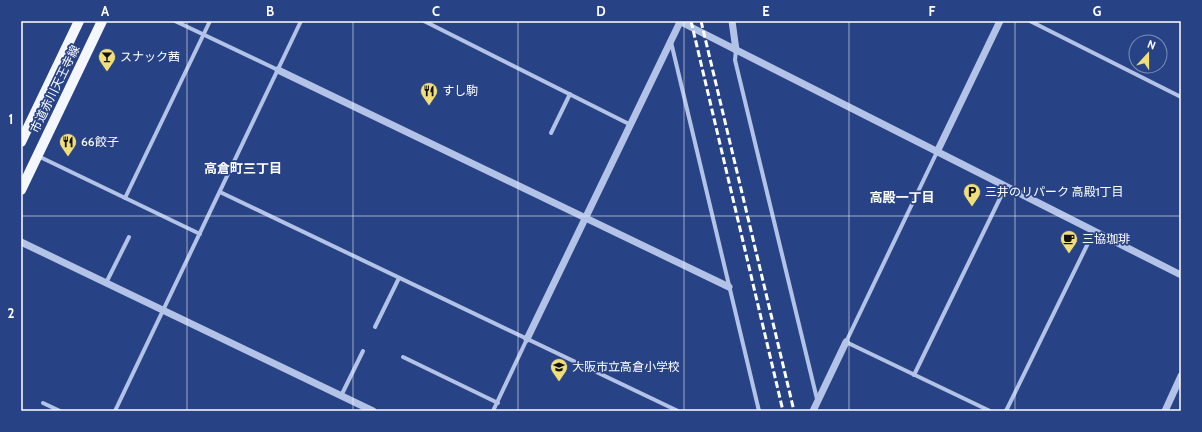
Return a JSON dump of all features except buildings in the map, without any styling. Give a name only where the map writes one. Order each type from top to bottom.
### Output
[{"type":"main road","name":"市道赤川天王寺線","points":[[21,142],[78,21]]},
{"type":"main road","name":"市道赤川天王寺線","points":[[21,190],[102,21]]},
{"type":"street","points":[[175,21],[729,286]]},
{"type":"street","points":[[125,198],[210,21]]},
{"type":"street","points":[[115,411],[302,21]]},
{"type":"street","points":[[424,21],[631,125]]},
{"type":"street","points":[[494,411],[680,21],[1181,276]]},
{"type":"street","points":[[732,21],[736,50],[735,60],[816,407]]},
{"type":"street","points":[[816,407],[1000,21]]},
{"type":"street","points":[[1030,21],[1181,97]]},
{"type":"street","points":[[671,40],[759,411]]},
{"type":"street","points":[[552,134],[570,94]]},
{"type":"street","points":[[38,156],[200,234]]},
{"type":"street","points":[[914,375],[1006,186]]},
{"type":"street","points":[[220,192],[678,411]]},
{"type":"street","points":[[1006,411],[1094,231]]},
{"type":"street","points":[[106,283],[129,237]]},
{"type":"street","points":[[21,242],[373,411]]},
{"type":"street","points":[[375,327],[399,278]]},
{"type":"street","points":[[846,342],[990,411]]},
{"type":"street","points":[[341,396],[363,351]]},
{"type":"street","points":[[403,356],[498,403]]},
{"type":"street","points":[[1164,411],[1181,376]]},
{"type":"street","points":[[43,403],[60,411]]},
{"type":"railway","points":[[691,21],[783,411]]},
{"type":"railway","points":[[701,21],[794,411]]},
{"type":"place","name":"スナック茜","points":[[107,72]]},
{"type":"place","name":"すし駒","points":[[429,106]]},
{"type":"place","name":"66餃子","points":[[68,157]]},
{"type":"place","name":"三井のリパーク 高殿1丁目","points":[[972,207]]},
{"type":"place","name":"三協珈琲","points":[[1069,254]]},
{"type":"place","name":"大阪市立高倉小学校","points":[[559,382]]},
{"type":"district","name":"高倉町三丁目","points":[[243,168]]},
{"type":"district","name":"高殿一丁目","points":[[902,197]]}]
